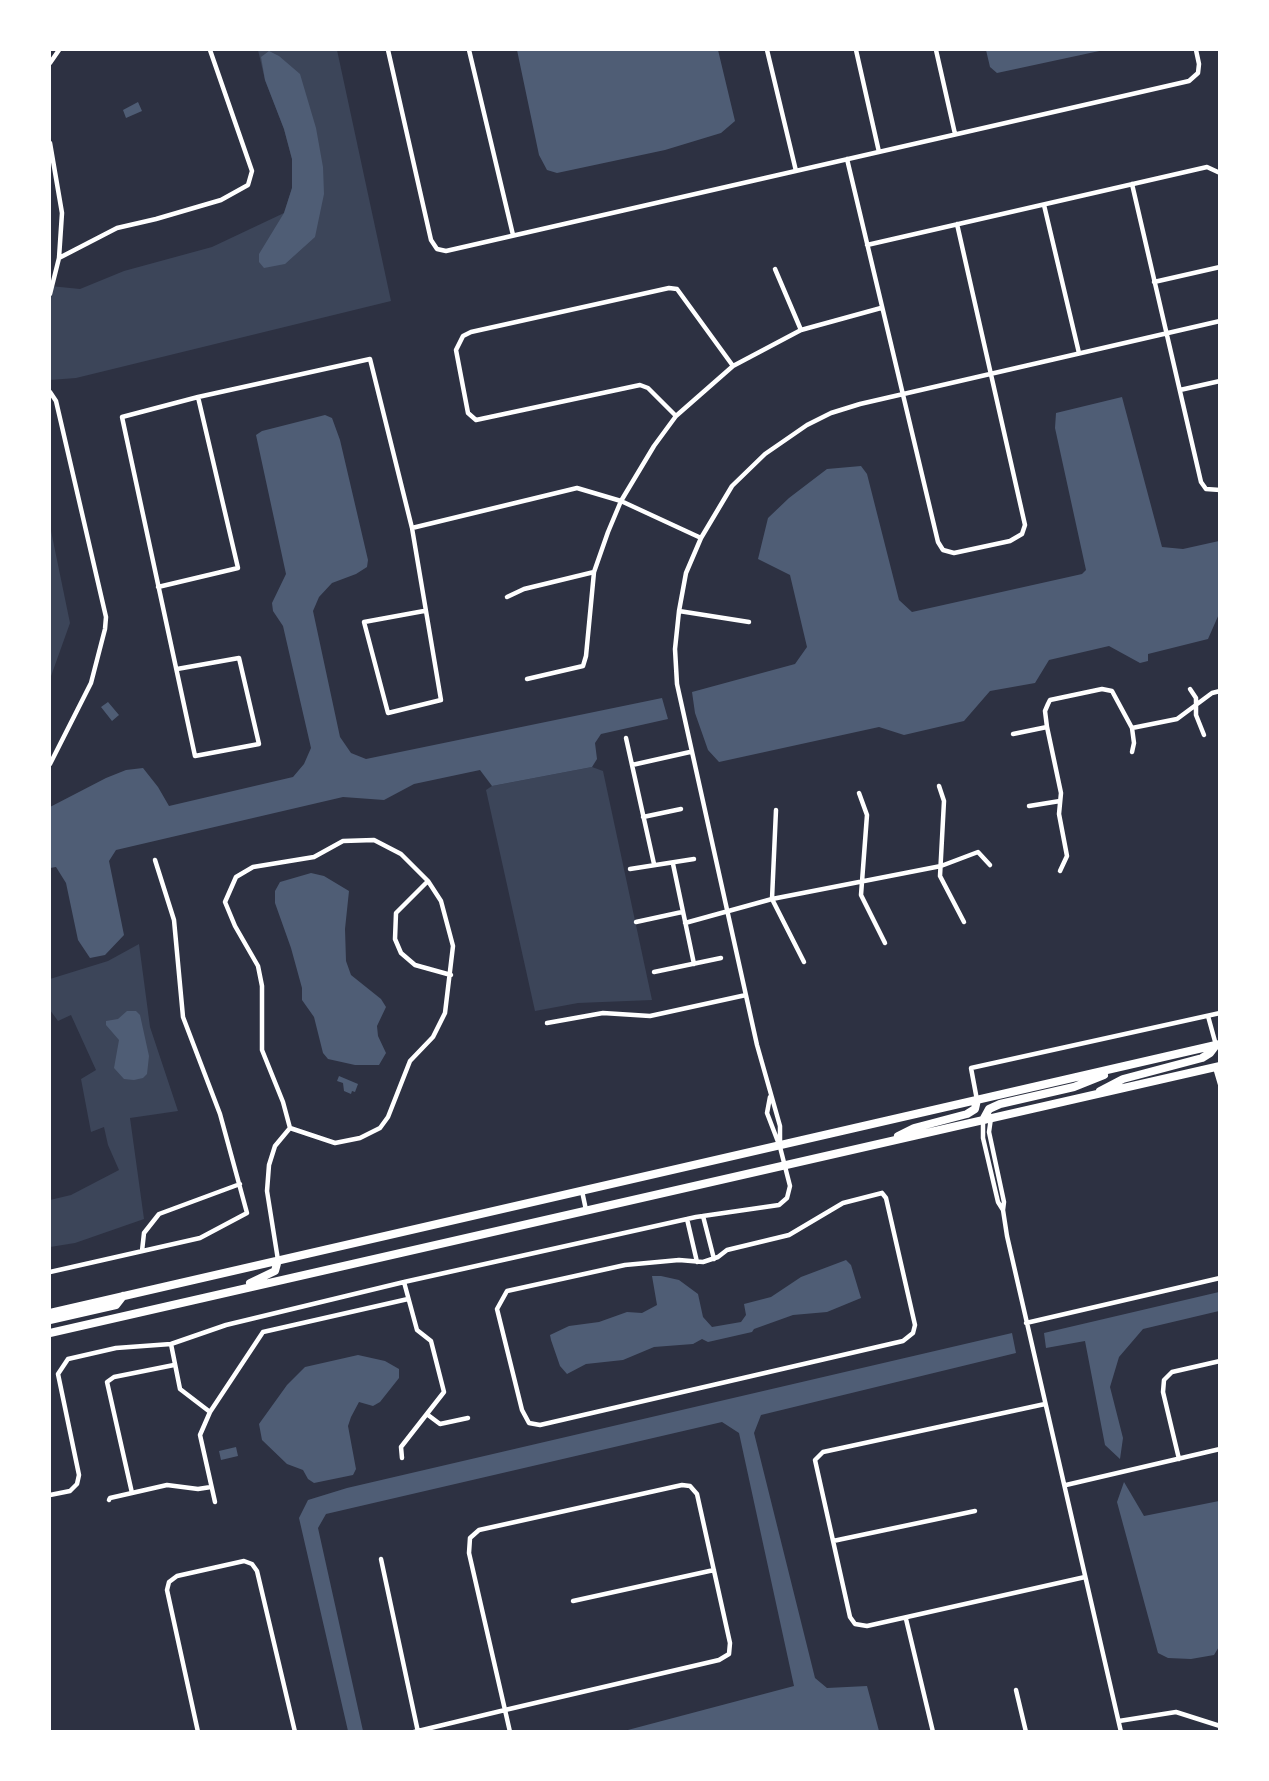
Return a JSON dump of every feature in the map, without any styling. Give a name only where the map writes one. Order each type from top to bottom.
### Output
[{"type":"highway","points":[[50,1313],[780,1147],[1218,1044]]},
{"type":"highway","points":[[1096,1094],[1123,1079],[1202,1059],[1218,1044]]},
{"type":"highway","points":[[50,1333],[1218,1065]]},
{"type":"highway","points":[[987,1119],[989,1109],[1000,1104],[1074,1087],[1125,1066]]},
{"type":"highway","points":[[886,1142],[914,1128],[967,1114],[975,1108],[977,1100]]},
{"type":"highway","points":[[238,1289],[275,1271],[278,1260]]},
{"type":"highway","points":[[50,1320],[116,1305],[123,1296]]},
{"type":"street","points":[[50,63],[59,50]]},
{"type":"street","points":[[59,258],[117,228],[221,200],[248,185],[252,171],[210,50]]},
{"type":"street","points":[[388,50],[431,240],[437,249],[446,251],[1189,81],[1198,73],[1196,50]]},
{"type":"street","points":[[469,50],[513,235]]},
{"type":"street","points":[[767,50],[796,171]]},
{"type":"street","points":[[856,50],[879,152]]},
{"type":"street","points":[[936,50],[955,134]]},
{"type":"street","points":[[50,143],[62,213],[59,258],[50,294]]},
{"type":"street","points":[[847,159],[938,542],[943,550],[954,553],[1010,541],[1022,534],[1025,525],[957,224]]},
{"type":"street","points":[[867,245],[1208,167],[1219,171]]},
{"type":"street","points":[[1132,184],[1201,482],[1206,489],[1220,490]]},
{"type":"street","points":[[1044,205],[1079,353]]},
{"type":"street","points":[[1154,282],[1220,267]]},
{"type":"street","points":[[775,269],[801,330]]},
{"type":"street","points":[[676,416],[648,388],[640,385],[476,420],[468,413],[456,350],[459,340],[471,332],[669,288],[677,289],[733,366]]},
{"type":"street","points":[[527,679],[583,666],[586,656],[594,572],[621,501],[654,446],[676,416],[733,366],[801,330],[881,308]]},
{"type":"street","points":[[780,1147],[780,1126],[746,995],[729,912],[690,752],[675,664],[679,611],[686,573],[701,538],[732,486],[774,448],[807,425],[831,413],[991,373],[1220,321]]},
{"type":"street","points":[[177,669],[239,658],[259,743],[195,756],[122,417],[198,397],[370,359],[412,528],[424,611],[441,700],[388,713],[364,622],[424,611]]},
{"type":"street","points":[[1180,390],[1220,381]]},
{"type":"street","points":[[50,392],[56,401],[106,617],[91,683],[50,764]]},
{"type":"street","points":[[158,587],[238,568],[198,397]]},
{"type":"street","points":[[412,528],[577,488],[621,501],[701,538]]},
{"type":"street","points":[[507,597],[524,590],[594,572]]},
{"type":"street","points":[[679,611],[749,622]]},
{"type":"street","points":[[1060,871],[1067,856],[1045,711],[1050,700],[1102,689],[1112,691],[1132,728],[1134,743],[1132,752]]},
{"type":"street","points":[[1190,689],[1196,698],[1196,715],[1204,735]]},
{"type":"street","points":[[1132,728],[1177,718],[1195,704],[1220,692]]},
{"type":"street","points":[[1013,734],[1047,727]]},
{"type":"street","points":[[626,738],[654,864]]},
{"type":"street","points":[[632,765],[690,752]]},
{"type":"street","points":[[939,786],[944,801],[940,876],[964,922]]},
{"type":"street","points":[[859,793],[867,815],[864,873],[860,883],[861,895],[885,943]]},
{"type":"street","points":[[1029,806],[1060,801]]},
{"type":"street","points":[[644,817],[681,809]]},
{"type":"street","points":[[776,810],[772,899],[804,962]]},
{"type":"street","points":[[374,840],[401,854],[428,881],[441,901],[453,946],[449,996],[434,1037],[410,1061],[388,1117],[380,1128],[360,1138],[335,1143],[290,1128],[284,1102],[262,1050],[262,986],[258,966],[235,926],[225,902],[236,877],[253,867],[314,857],[343,841],[374,840]]},
{"type":"street","points":[[685,922],[772,899],[941,867],[978,852],[990,865]]},
{"type":"street","points":[[630,869],[694,859]]},
{"type":"street","points":[[50,1272],[200,1238],[248,1213],[220,1114],[183,1017],[174,920],[155,860]]},
{"type":"street","points":[[672,864],[694,964]]},
{"type":"street","points":[[428,881],[396,913],[395,939],[401,953],[415,965],[451,975]]},
{"type":"street","points":[[636,922],[682,912]]},
{"type":"street","points":[[654,972],[721,958]]},
{"type":"street","points":[[547,1023],[603,1013],[650,1016],[746,995]]},
{"type":"street","points":[[977,1100],[971,1068],[1220,1013]]},
{"type":"street","points":[[1208,1016],[1218,1044]]},
{"type":"street","points":[[1218,1065],[1220,1084]]},
{"type":"street","points":[[50,1496],[70,1491],[77,1484],[79,1475],[57,1374],[68,1359],[101,1351],[171,1344],[226,1324],[404,1282],[687,1219],[779,1205],[790,1193],[780,1147],[766,1113],[771,1095]]},
{"type":"street","points":[[987,1119],[982,1138],[998,1202],[1003,1210]]},
{"type":"street","points":[[987,1119],[1026,1323],[1066,1485],[1121,1731]]},
{"type":"street","points":[[278,1260],[267,1191],[269,1165],[275,1146],[290,1128]]},
{"type":"street","points":[[142,1251],[144,1233],[159,1214],[240,1184]]},
{"type":"street","points":[[582,1191],[586,1210]]},
{"type":"street","points":[[882,1194],[886,1198],[915,1324],[913,1333],[903,1341],[540,1425],[529,1423],[522,1410],[497,1309],[504,1292],[625,1265],[678,1260],[697,1262],[714,1259],[727,1250],[789,1234],[820,1219],[843,1203],[882,1194]]},
{"type":"street","points":[[703,1216],[714,1259]]},
{"type":"street","points":[[687,1219],[697,1262]]},
{"type":"street","points":[[1026,1323],[1220,1278]]},
{"type":"street","points":[[402,1458],[400,1447],[428,1415],[444,1392],[431,1341],[417,1330],[404,1282]]},
{"type":"street","points":[[215,1503],[200,1435],[210,1412],[263,1332],[408,1299]]},
{"type":"street","points":[[171,1344],[180,1389],[210,1412]]},
{"type":"street","points":[[1179,1459],[1163,1392],[1164,1380],[1172,1372],[1220,1361]]},
{"type":"street","points":[[132,1493],[107,1382],[114,1377],[174,1365]]},
{"type":"street","points":[[1045,1404],[823,1452],[815,1460],[850,1617],[855,1624],[867,1626],[1085,1577]]},
{"type":"street","points":[[428,1415],[440,1424],[468,1418]]},
{"type":"street","points":[[1066,1485],[1220,1449]]},
{"type":"street","points":[[109,1500],[167,1485],[198,1489],[212,1487]]},
{"type":"street","points":[[381,1559],[417,1731],[505,1710],[719,1660],[729,1653],[730,1643],[697,1494],[690,1486],[682,1485],[479,1530],[470,1538],[469,1553],[505,1710],[510,1731]]},
{"type":"street","points":[[833,1541],[975,1510]]},
{"type":"street","points":[[198,1731],[166,1590],[169,1582],[177,1576],[244,1561],[252,1564],[257,1571],[295,1731]]},
{"type":"street","points":[[573,1601],[714,1569]]},
{"type":"street","points":[[906,1619],[933,1731]]},
{"type":"street","points":[[1016,1690],[1026,1731]]},
{"type":"street","points":[[1119,1722],[1176,1712],[1220,1726]]},
{"type":"shaded area","points":[[258,50],[337,50],[391,301],[76,378],[50,380],[50,286],[80,289],[124,271],[212,247],[284,213],[292,188],[292,159],[284,129],[265,80]]},
{"type":"shaded area","points":[[517,50],[718,50],[735,121],[721,133],[665,150],[557,173],[547,170],[539,155]]},
{"type":"shaded area","points":[[986,50],[1104,50],[997,73],[990,67]]},
{"type":"shaded area","points":[[269,51],[279,56],[300,74],[316,128],[323,167],[324,194],[315,237],[285,264],[264,268],[259,262],[259,254],[284,213],[292,188],[292,159],[284,129],[265,80],[261,57]]},
{"type":"shaded area","points":[[138,102],[142,111],[126,118],[123,110]]},
{"type":"shaded area","points":[[1122,397],[1162,547],[1183,549],[1219,541],[1219,614],[1208,639],[1148,654],[1148,661],[1140,663],[1109,646],[1049,660],[1035,683],[990,691],[964,721],[904,735],[879,727],[719,762],[708,750],[695,713],[692,692],[795,664],[807,647],[790,575],[758,559],[768,518],[789,498],[827,469],[861,466],[867,474],[899,600],[912,612],[1082,574],[1086,570],[1055,428],[1056,413]]},
{"type":"shaded area","points":[[325,415],[332,418],[340,440],[368,560],[367,567],[332,583],[319,597],[313,611],[340,737],[351,753],[366,759],[662,698],[668,719],[601,734],[595,743],[597,759],[592,767],[492,786],[480,770],[414,784],[384,800],[343,797],[116,850],[109,861],[124,935],[105,955],[90,958],[78,940],[66,883],[56,867],[50,868],[50,807],[106,778],[126,770],[143,768],[169,806],[293,777],[304,764],[311,748],[283,626],[273,611],[272,603],[286,574],[256,435],[262,431]]},
{"type":"shaded area","points":[[50,526],[70,623],[50,679]]},
{"type":"shaded area","points":[[108,702],[119,715],[112,721],[101,707]]},
{"type":"shaded area","points":[[592,767],[603,771],[652,1000],[578,1003],[535,1011],[486,790],[492,786]]},
{"type":"shaded area","points":[[311,873],[324,876],[349,891],[345,929],[346,961],[351,975],[381,999],[386,1007],[377,1026],[378,1036],[386,1053],[379,1065],[355,1065],[328,1059],[323,1053],[314,1017],[302,1000],[302,988],[291,948],[275,903],[275,891],[280,882]]},
{"type":"shaded area","points":[[139,944],[150,1027],[178,1111],[130,1118],[144,1219],[75,1243],[50,1247],[50,1200],[71,1195],[119,1170],[108,1145],[104,1127],[91,1132],[81,1079],[96,1070],[71,1015],[58,1021],[50,1010],[50,979],[108,961]]},
{"type":"shaded area","points":[[127,1011],[136,1011],[140,1015],[149,1056],[147,1074],[143,1078],[134,1080],[124,1079],[114,1068],[119,1040],[106,1025],[106,1021],[118,1019]]},
{"type":"shaded area","points":[[339,1076],[358,1084],[355,1092],[352,1091],[351,1094],[344,1091],[343,1083],[337,1081]]},
{"type":"shaded area","points":[[846,1260],[851,1265],[861,1298],[827,1312],[793,1315],[754,1329],[752,1332],[708,1342],[702,1339],[693,1344],[654,1347],[623,1360],[586,1364],[567,1374],[560,1366],[551,1340],[550,1335],[569,1326],[599,1322],[627,1312],[642,1313],[657,1305],[652,1276],[679,1280],[698,1294],[703,1317],[712,1327],[741,1322],[746,1315],[744,1304],[771,1297],[801,1277]]},
{"type":"shaded area","points":[[1219,1292],[1219,1311],[1143,1329],[1119,1357],[1110,1387],[1123,1438],[1120,1459],[1105,1445],[1085,1341],[1046,1348],[1044,1333]]},
{"type":"shaded area","points":[[1012,1333],[1016,1353],[761,1415],[754,1433],[815,1678],[827,1688],[867,1686],[879,1731],[624,1731],[794,1686],[739,1433],[722,1422],[326,1514],[318,1528],[363,1731],[348,1731],[299,1518],[308,1500],[347,1488]]},
{"type":"shaded area","points":[[358,1355],[385,1361],[399,1369],[399,1378],[380,1402],[373,1406],[359,1402],[351,1417],[348,1426],[356,1469],[353,1475],[314,1483],[308,1479],[303,1470],[287,1464],[262,1440],[259,1424],[287,1385],[305,1367]]},
{"type":"shaded area","points":[[236,1447],[238,1456],[221,1460],[219,1451]]},
{"type":"shaded area","points":[[1124,1482],[1144,1516],[1219,1501],[1220,1645],[1214,1655],[1191,1659],[1168,1658],[1158,1653],[1117,1502]]}]
